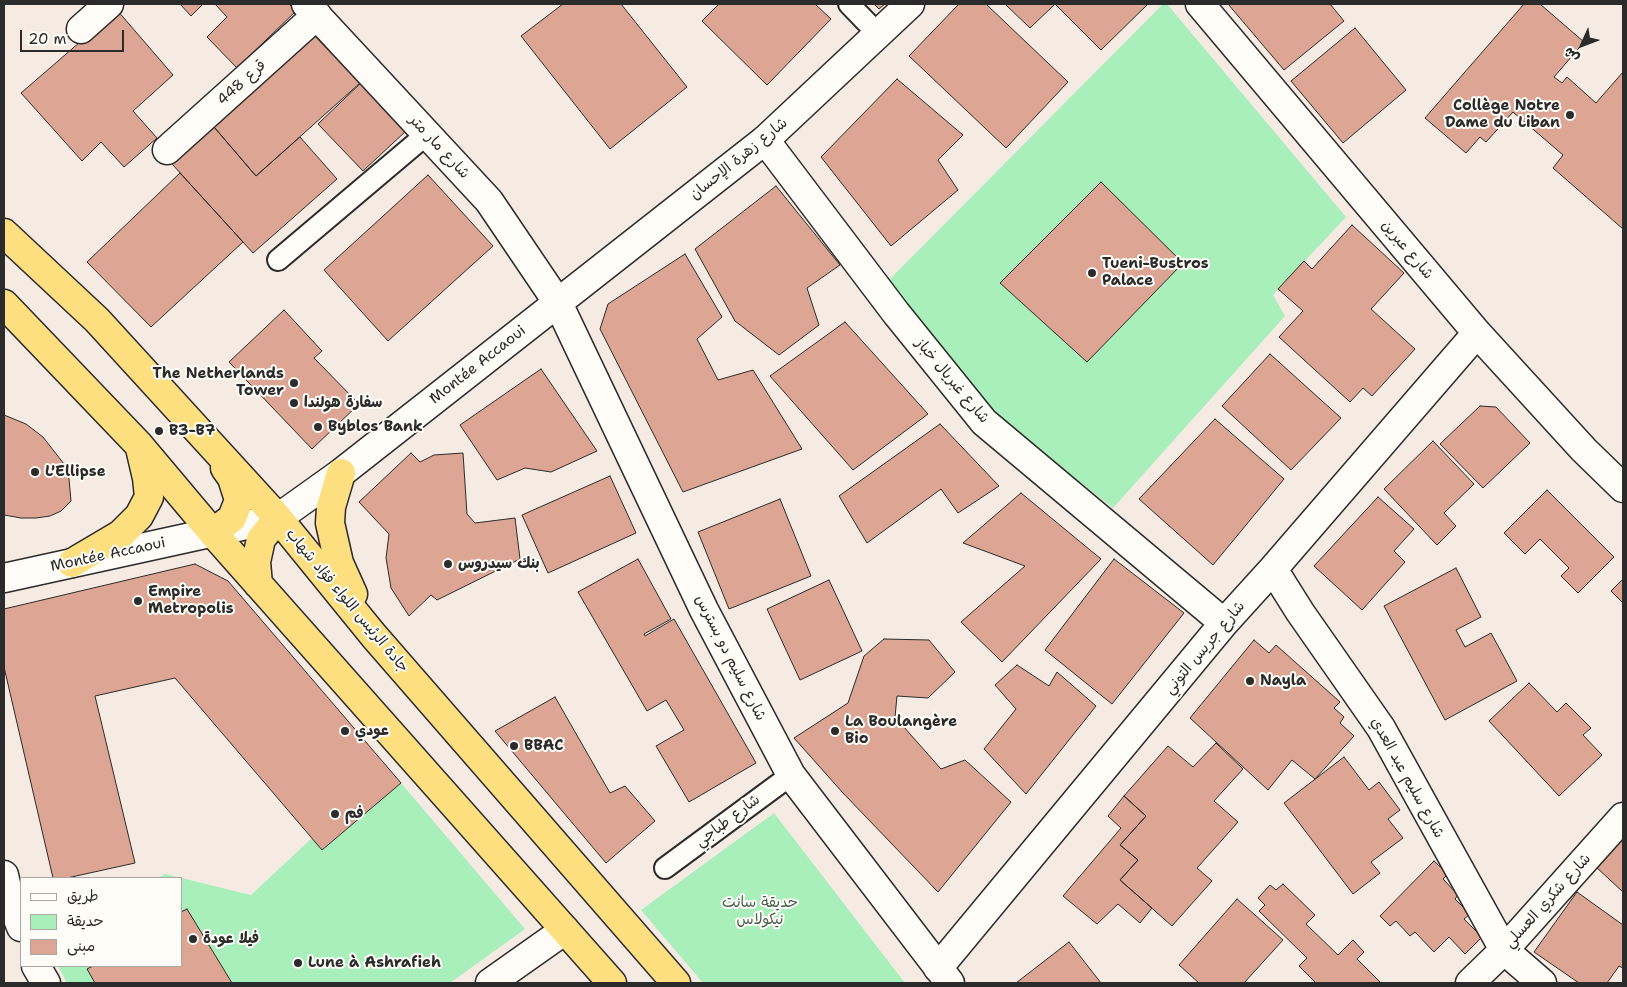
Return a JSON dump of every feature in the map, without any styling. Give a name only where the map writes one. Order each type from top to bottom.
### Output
[{"type":"highway","name":"جادة الرئيس اللواء فؤاد شهاب","points":[[4,233],[97,320],[278,518],[374,636],[676,983]]},
{"type":"highway","points":[[4,304],[140,444],[258,584],[612,983]]},
{"type":"highway","points":[[205,438],[232,478],[238,500],[232,518],[213,532]]},
{"type":"highway","points":[[72,563],[121,534],[140,516],[149,497],[140,444]]},
{"type":"highway","points":[[341,473],[331,507],[330,523],[332,538],[338,563],[374,636]]},
{"type":"highway","points":[[258,584],[256,562],[260,539],[278,518]]},
{"type":"street","points":[[81,29],[109,4]]},
{"type":"street","name":"شارع زهرة الإحسان","points":[[558,303],[765,140],[910,4]]},
{"type":"street","name":"شارع عبرين","points":[[1200,4],[1476,332],[1584,450],[1623,488]]},
{"type":"street","name":"شارع مار متر","points":[[311,10],[489,201],[558,303]]},
{"type":"street","name":"قرع 448","points":[[167,150],[311,10]]},
{"type":"street","name":"شارع غبريال خباز","points":[[765,140],[896,313],[984,422],[1224,623]]},
{"type":"street","name":"Montée Accaoui","points":[[4,578],[278,518],[341,473],[558,303]]},
{"type":"street","name":"شارع سليم دو بسترس","points":[[558,303],[704,610],[791,775],[944,976]]},
{"type":"street","name":"شارع جريس التوني","points":[[944,976],[1224,623],[1273,570],[1476,332]]},
{"type":"street","name":"شارع سليم عبد العدي","points":[[1273,570],[1381,728],[1504,950],[1542,983]]},
{"type":"street","name":"شارع شكري العسلي","points":[[1470,983],[1504,950],[1623,817]]},
{"type":"street","points":[[4,874],[8,893],[20,924]]},
{"type":"street","points":[[490,983],[565,930]]},
{"type":"street","points":[[37,967],[46,983]]},
{"type":"lane","points":[[849,4],[879,35]]},
{"type":"lane","points":[[278,260],[426,134]]},
{"type":"lane","name":"شارع طباجي","points":[[666,868],[791,775]]},
{"type":"green space","points":[[1163,4],[1167,4],[1346,217],[1273,295],[1285,316],[1113,508],[991,412],[889,280]]},
{"type":"green space","points":[[401,783],[525,929],[450,983],[67,983],[59,967],[182,967],[182,878],[251,895],[312,838],[322,850]]},
{"type":"green space","name":"حديقة سانت نيكولاس","points":[[774,813],[905,983],[703,983],[641,910]]},
{"type":"green space","points":[[165,874],[177,877],[160,877]]},
{"type":"building","points":[[180,4],[203,4],[191,16]]},
{"type":"building","points":[[215,4],[289,4],[296,11],[237,68],[207,37],[227,17]]},
{"type":"building","points":[[563,4],[621,4],[687,87],[610,149],[521,36]]},
{"type":"building","points":[[719,4],[815,4],[831,19],[767,85],[702,21]]},
{"type":"building","points":[[874,4],[885,4],[879,9]]},
{"type":"building","points":[[959,4],[986,4],[1068,82],[1006,148],[909,56]]},
{"type":"building","points":[[1005,4],[1055,4],[1030,28]]},
{"type":"building","points":[[1055,4],[1148,4],[1101,50]]},
{"type":"building","points":[[1228,4],[1330,4],[1344,21],[1284,70]]},
{"type":"building","name":"Collège Notre Dame du Liban","points":[[1524,4],[1540,4],[1584,42],[1554,77],[1562,83],[1567,77],[1596,103],[1623,72],[1623,229],[1553,168],[1563,155],[1513,112],[1486,142],[1480,137],[1466,153],[1425,118]]},
{"type":"building","points":[[117,10],[173,75],[133,111],[157,138],[124,167],[101,142],[82,161],[21,93]]},
{"type":"building","points":[[1355,28],[1406,90],[1343,143],[1291,81]]},
{"type":"building","points":[[312,33],[360,83],[256,176],[214,127]]},
{"type":"building","points":[[897,79],[963,135],[938,160],[958,190],[891,246],[821,157]]},
{"type":"building","points":[[364,80],[407,130],[363,171],[318,124]]},
{"type":"building","points":[[214,127],[256,176],[300,137],[337,179],[253,253],[172,164]]},
{"type":"building","points":[[180,173],[243,242],[151,327],[87,262]]},
{"type":"building","points":[[428,175],[493,246],[388,341],[324,270]]},
{"type":"building","name":"Tueni-Bustros Palace","points":[[1101,182],[1183,263],[1087,362],[1000,283]]},
{"type":"building","points":[[776,186],[840,265],[807,288],[819,325],[779,355],[735,321],[695,249]]},
{"type":"building","points":[[1352,225],[1404,273],[1371,309],[1415,349],[1372,396],[1363,388],[1350,402],[1279,337],[1303,311],[1278,289],[1304,261],[1312,269]]},
{"type":"building","points":[[685,254],[722,317],[697,339],[718,380],[753,370],[802,449],[683,492],[600,329],[608,304]]},
{"type":"building","name":"The Netherlands Tower","points":[[284,310],[322,351],[314,358],[359,404],[312,449],[229,362]]},
{"type":"building","points":[[845,322],[928,414],[853,470],[770,376]]},
{"type":"building","points":[[1270,354],[1341,418],[1291,470],[1222,406]]},
{"type":"building","points":[[541,369],[597,451],[551,472],[525,468],[497,480],[460,425]]},
{"type":"building","points":[[1480,406],[1496,407],[1530,443],[1483,488],[1440,444]]},
{"type":"building","name":"L'Ellipse","points":[[4,415],[26,424],[43,437],[64,464],[69,479],[71,501],[61,511],[50,516],[36,518],[4,515]]},
{"type":"building","points":[[1215,419],[1284,479],[1213,565],[1139,499]]},
{"type":"building","points":[[940,424],[999,486],[958,513],[941,489],[867,543],[839,496]]},
{"type":"building","points":[[1433,441],[1474,484],[1444,513],[1456,526],[1437,545],[1384,489]]},
{"type":"building","points":[[411,453],[420,462],[434,455],[463,453],[467,514],[475,523],[515,518],[520,559],[437,600],[431,595],[409,616],[391,588],[386,558],[389,534],[359,502]]},
{"type":"building","points":[[610,476],[636,533],[548,573],[522,515]]},
{"type":"building","points":[[1547,490],[1614,557],[1578,593],[1561,576],[1569,568],[1540,539],[1525,554],[1504,533]]},
{"type":"building","points":[[1021,493],[1101,559],[1002,662],[961,622],[1025,566],[963,543]]},
{"type":"building","points":[[1378,497],[1414,529],[1394,551],[1405,562],[1362,610],[1314,566]]},
{"type":"building","points":[[780,499],[811,576],[729,609],[698,532]]},
{"type":"building","points":[[638,559],[671,619],[644,634],[645,636],[674,619],[756,763],[689,802],[656,746],[684,730],[666,700],[647,711],[578,592]]},
{"type":"building","points":[[1114,559],[1184,613],[1112,704],[1045,650]]},
{"type":"building","points":[[195,564],[228,581],[401,783],[322,850],[175,678],[95,696],[135,863],[72,877],[53,877],[4,667],[4,609]]},
{"type":"building","points":[[1456,568],[1481,617],[1456,630],[1465,647],[1491,633],[1517,681],[1445,720],[1384,606]]},
{"type":"building","points":[[1623,579],[1623,603],[1611,591]]},
{"type":"building","points":[[829,580],[862,651],[800,680],[767,609]]},
{"type":"building","points":[[884,639],[929,640],[955,672],[928,698],[897,696],[895,717],[941,769],[965,760],[1011,802],[938,892],[843,793],[794,738],[848,703],[864,656]]},
{"type":"building","points":[[1254,640],[1269,653],[1276,645],[1340,702],[1334,708],[1344,717],[1340,723],[1354,736],[1315,779],[1292,760],[1268,790],[1190,718]]},
{"type":"building","points":[[1017,665],[1049,686],[1057,672],[1096,706],[1026,794],[984,749],[1016,709],[995,685]]},
{"type":"building","points":[[1529,683],[1557,712],[1566,703],[1591,728],[1583,735],[1602,755],[1559,796],[1489,721]]},
{"type":"building","points":[[555,697],[610,793],[625,786],[655,821],[606,863],[495,731]]},
{"type":"building","points":[[1216,743],[1243,769],[1214,801],[1238,822],[1197,868],[1212,881],[1172,926],[1120,880],[1138,860],[1120,845],[1146,816],[1124,796],[1168,746],[1193,767]]},
{"type":"building","points":[[1344,757],[1369,790],[1379,782],[1400,810],[1388,819],[1403,838],[1371,862],[1380,873],[1353,894],[1284,803]]},
{"type":"building","points":[[1124,796],[1146,816],[1120,845],[1138,860],[1120,880],[1152,908],[1140,923],[1118,904],[1097,924],[1063,896],[1121,828],[1108,816]]},
{"type":"building","points":[[1623,839],[1623,892],[1596,867]]},
{"type":"building","points":[[1434,861],[1448,874],[1443,879],[1458,895],[1455,899],[1470,914],[1464,919],[1482,937],[1465,954],[1449,937],[1434,952],[1415,932],[1410,936],[1396,921],[1390,926],[1380,916]]},
{"type":"building","points":[[1283,884],[1315,915],[1306,924],[1338,955],[1353,940],[1364,952],[1357,959],[1381,983],[1316,983],[1299,966],[1307,958],[1259,911],[1265,905],[1258,898],[1270,885],[1276,890]]},
{"type":"building","points":[[1577,892],[1623,925],[1623,968],[1619,966],[1607,983],[1579,983],[1534,952]]},
{"type":"building","points":[[1237,899],[1283,940],[1244,983],[1199,983],[1179,965]]},
{"type":"building","name":"فيلا عودة","points":[[187,909],[232,983],[95,983],[87,969],[91,967],[182,967],[182,912]]},
{"type":"building","points":[[1069,942],[1101,983],[1016,983]]},
{"type":"place","name":"Collège Notre Dame du Liban","points":[[1570,115]]},
{"type":"place","name":"Tueni-Bustros Palace","points":[[1092,273]]},
{"type":"place","name":"The Netherlands Tower","points":[[294,383]]},
{"type":"place","name":"سفارة هولندا","points":[[294,403]]},
{"type":"place","name":"Byblos Bank","points":[[318,427]]},
{"type":"place","name":"B3-B7","points":[[159,431]]},
{"type":"place","name":"L'Ellipse","points":[[35,472]]},
{"type":"place","name":"بنك سيدروس","points":[[448,564]]},
{"type":"place","name":"Empire Metropolis","points":[[138,601]]},
{"type":"place","name":"Nayla","points":[[1250,681]]},
{"type":"place","name":"عودي","points":[[345,731]]},
{"type":"place","name":"La Boulangère Bio","points":[[835,731]]},
{"type":"place","name":"BBAC","points":[[514,746]]},
{"type":"place","name":"فم","points":[[335,814]]},
{"type":"place","name":"فيلا عودة","points":[[193,939]]},
{"type":"place","name":"Lune à Ashrafieh","points":[[298,963]]}]
